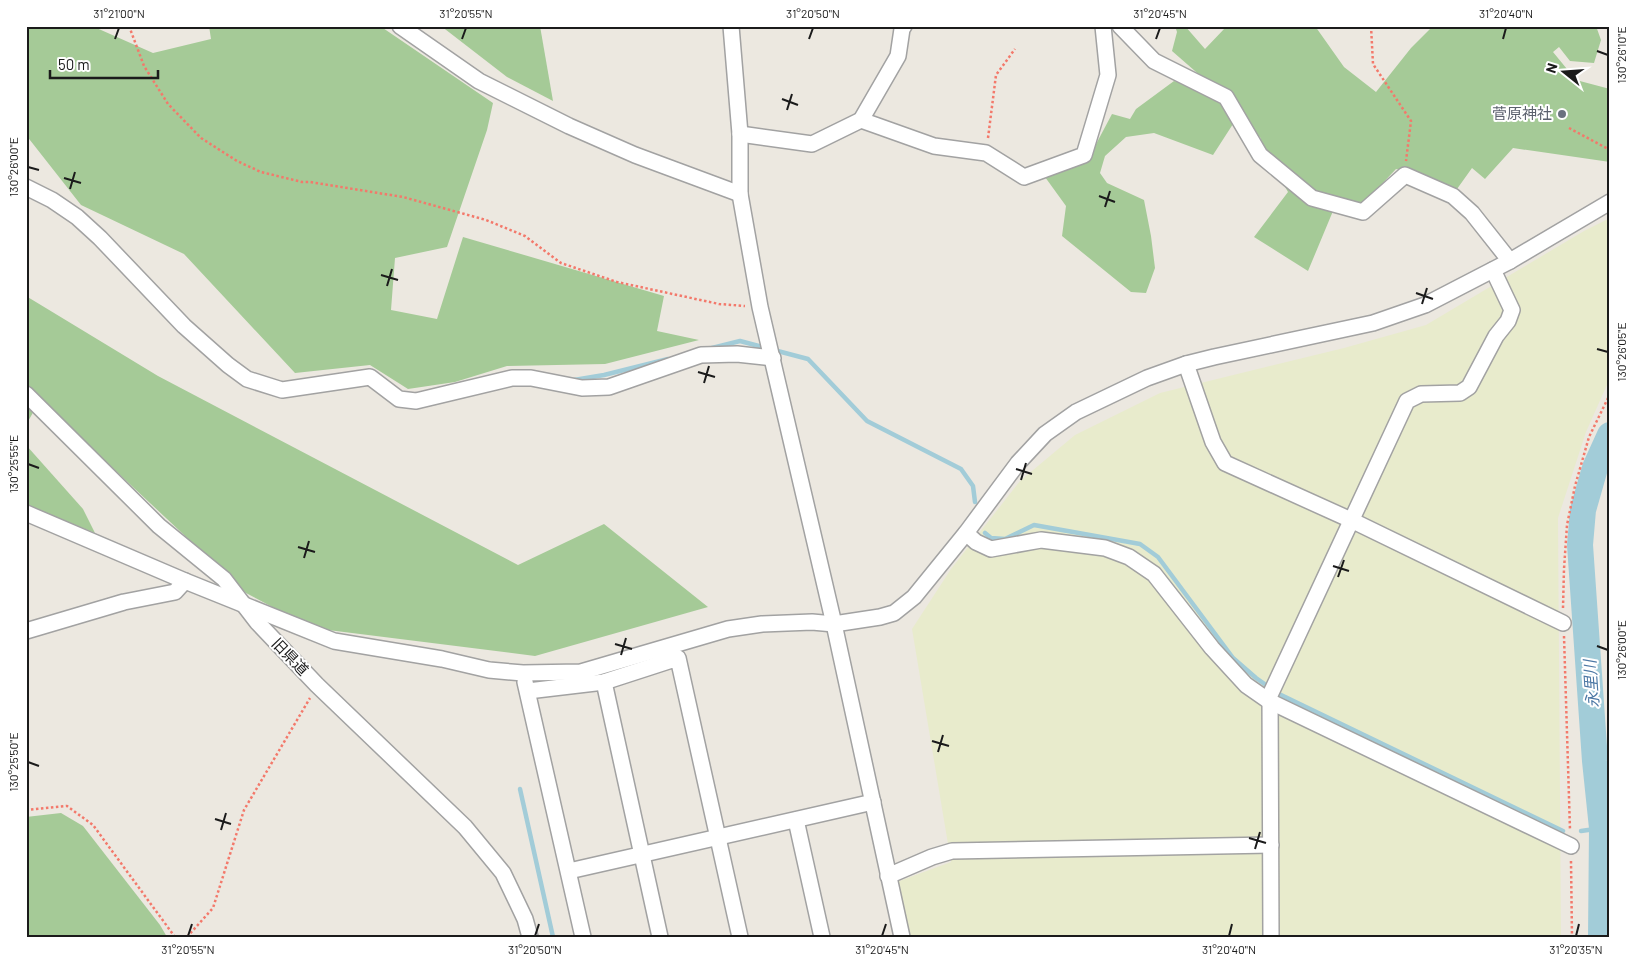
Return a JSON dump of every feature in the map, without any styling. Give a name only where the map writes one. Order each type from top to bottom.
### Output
[{"type":"street","points":[[400,26],[479,81],[561,122],[635,155],[740,194]]},
{"type":"street","points":[[731,26],[740,134],[740,194],[760,307],[834,624],[902,937]]},
{"type":"street","points":[[740,134],[812,144],[861,120],[898,56],[904,26]]},
{"type":"street","points":[[861,120],[934,146],[986,153],[1024,177],[1084,155],[1108,75],[1103,26]]},
{"type":"street","points":[[1120,26],[1154,61],[1226,97],[1260,155],[1312,198],[1362,212],[1404,175],[1452,196],[1472,214],[1510,261]]},
{"type":"street","points":[[26,187],[52,200],[77,217],[100,238],[184,326],[228,364],[247,379],[282,390],[370,377],[399,399],[416,401],[512,378],[532,378],[582,388],[609,387],[701,355],[771,351]]},
{"type":"street","points":[[26,513],[185,581],[334,641],[442,659],[489,670],[523,673],[581,672],[736,628],[778,623],[812,622],[834,624],[880,617],[894,612],[914,597],[966,533],[1018,463],[1046,434],[1076,412],[1147,378],[1186,364],[1372,323],[1426,305],[1510,261],[1610,202]]},
{"type":"street","points":[[1271,937],[1271,694],[1406,401],[1421,394],[1460,393],[1469,387],[1496,336],[1508,320],[1512,310],[1493,270]]},
{"type":"street","points":[[1186,364],[1213,442],[1225,463],[1351,520],[1563,623]]},
{"type":"street","name":"旧県道","points":[[26,394],[159,526],[224,579],[257,622],[317,685],[465,827],[504,873],[525,919],[530,937]]},
{"type":"street","points":[[966,533],[976,542],[990,549],[1041,540],[1105,548],[1129,557],[1154,574],[1212,648],[1246,685],[1271,694],[1571,846]]},
{"type":"street","points":[[26,631],[124,602],[175,592],[185,581]]},
{"type":"street","points":[[528,691],[604,682],[678,658],[740,937]]},
{"type":"street","points":[[523,673],[583,937]]},
{"type":"street","points":[[604,682],[660,937]]},
{"type":"street","points":[[568,871],[873,802]]},
{"type":"street","points":[[796,820],[822,937]]},
{"type":"street","points":[[888,876],[932,857],[952,851],[1271,845]]},
{"type":"path","points":[[128,26],[144,66],[168,104],[201,138],[237,161],[261,172],[302,182],[403,197],[486,220],[525,236],[561,263],[617,282],[719,304],[760,307]]},
{"type":"path","points":[[1371,26],[1373,64],[1411,121],[1404,175]]},
{"type":"path","points":[[986,153],[996,75],[1015,49]]},
{"type":"path","points":[[1568,128],[1610,150]]},
{"type":"path","points":[[1572,937],[1571,846],[1563,623],[1567,525],[1575,486],[1589,437],[1610,394]]},
{"type":"path","points":[[1610,532],[1610,547]]},
{"type":"path","points":[[187,937],[213,908],[244,810],[317,685]]},
{"type":"path","points":[[26,810],[67,806],[93,825],[175,937]]},
{"type":"green space","points":[[26,26],[92,26],[153,53],[211,39],[209,26],[380,26],[493,103],[487,130],[447,247],[395,258],[391,310],[437,319],[463,237],[664,296],[657,331],[699,340],[605,364],[507,366],[455,382],[408,389],[370,365],[295,373],[184,254],[81,205],[26,135]]},
{"type":"green space","points":[[441,26],[540,26],[553,101],[507,77]]},
{"type":"green space","points":[[1175,26],[1185,26],[1205,49],[1228,26],[1315,26],[1344,67],[1376,92],[1411,48],[1433,26],[1596,26],[1601,40],[1594,63],[1570,61],[1559,47],[1553,52],[1576,80],[1610,89],[1610,162],[1513,148],[1485,179],[1472,168],[1457,189],[1423,175],[1396,169],[1362,205],[1338,199],[1308,271],[1254,237],[1288,192],[1265,152],[1260,137],[1233,124],[1213,155],[1154,133],[1126,137],[1105,156],[1100,173],[1107,183],[1144,200],[1155,268],[1146,293],[1131,292],[1062,236],[1066,206],[1045,177],[1095,146],[1112,114],[1130,119],[1136,109],[1174,81],[1197,88],[1203,78],[1172,51],[1177,32]]},
{"type":"green space","points":[[1610,218],[1610,378],[1586,432],[1558,518],[1561,937],[908,937],[894,883],[951,862],[912,629],[951,569],[1020,481],[1075,435],[1160,393],[1344,348],[1426,325],[1584,231]]},
{"type":"green space","points":[[26,296],[158,376],[518,565],[604,524],[708,607],[535,656],[312,628],[246,593],[40,400],[26,425]]},
{"type":"green space","points":[[26,445],[83,509],[95,533],[26,505]]},
{"type":"green space","points":[[61,813],[83,826],[160,925],[167,937],[26,937],[26,817]]},
{"type":"waterway","points":[[712,348],[740,341],[808,359],[867,421],[961,469],[973,486],[975,502]]},
{"type":"waterway","points":[[574,380],[604,375],[668,359]]},
{"type":"waterway","name":"永里川","points":[[1601,937],[1602,828],[1595,761],[1580,545],[1583,510],[1595,468],[1610,435]]},
{"type":"waterway","points":[[985,533],[991,538],[1005,539],[1034,525],[1140,544],[1158,557],[1233,658],[1256,678],[1279,694],[1563,831]]},
{"type":"waterway","points":[[520,789],[553,937]]},
{"type":"waterway","points":[[1581,831],[1602,828]]},
{"type":"place","name":"菅原神社","points":[[1562,114]]}]
